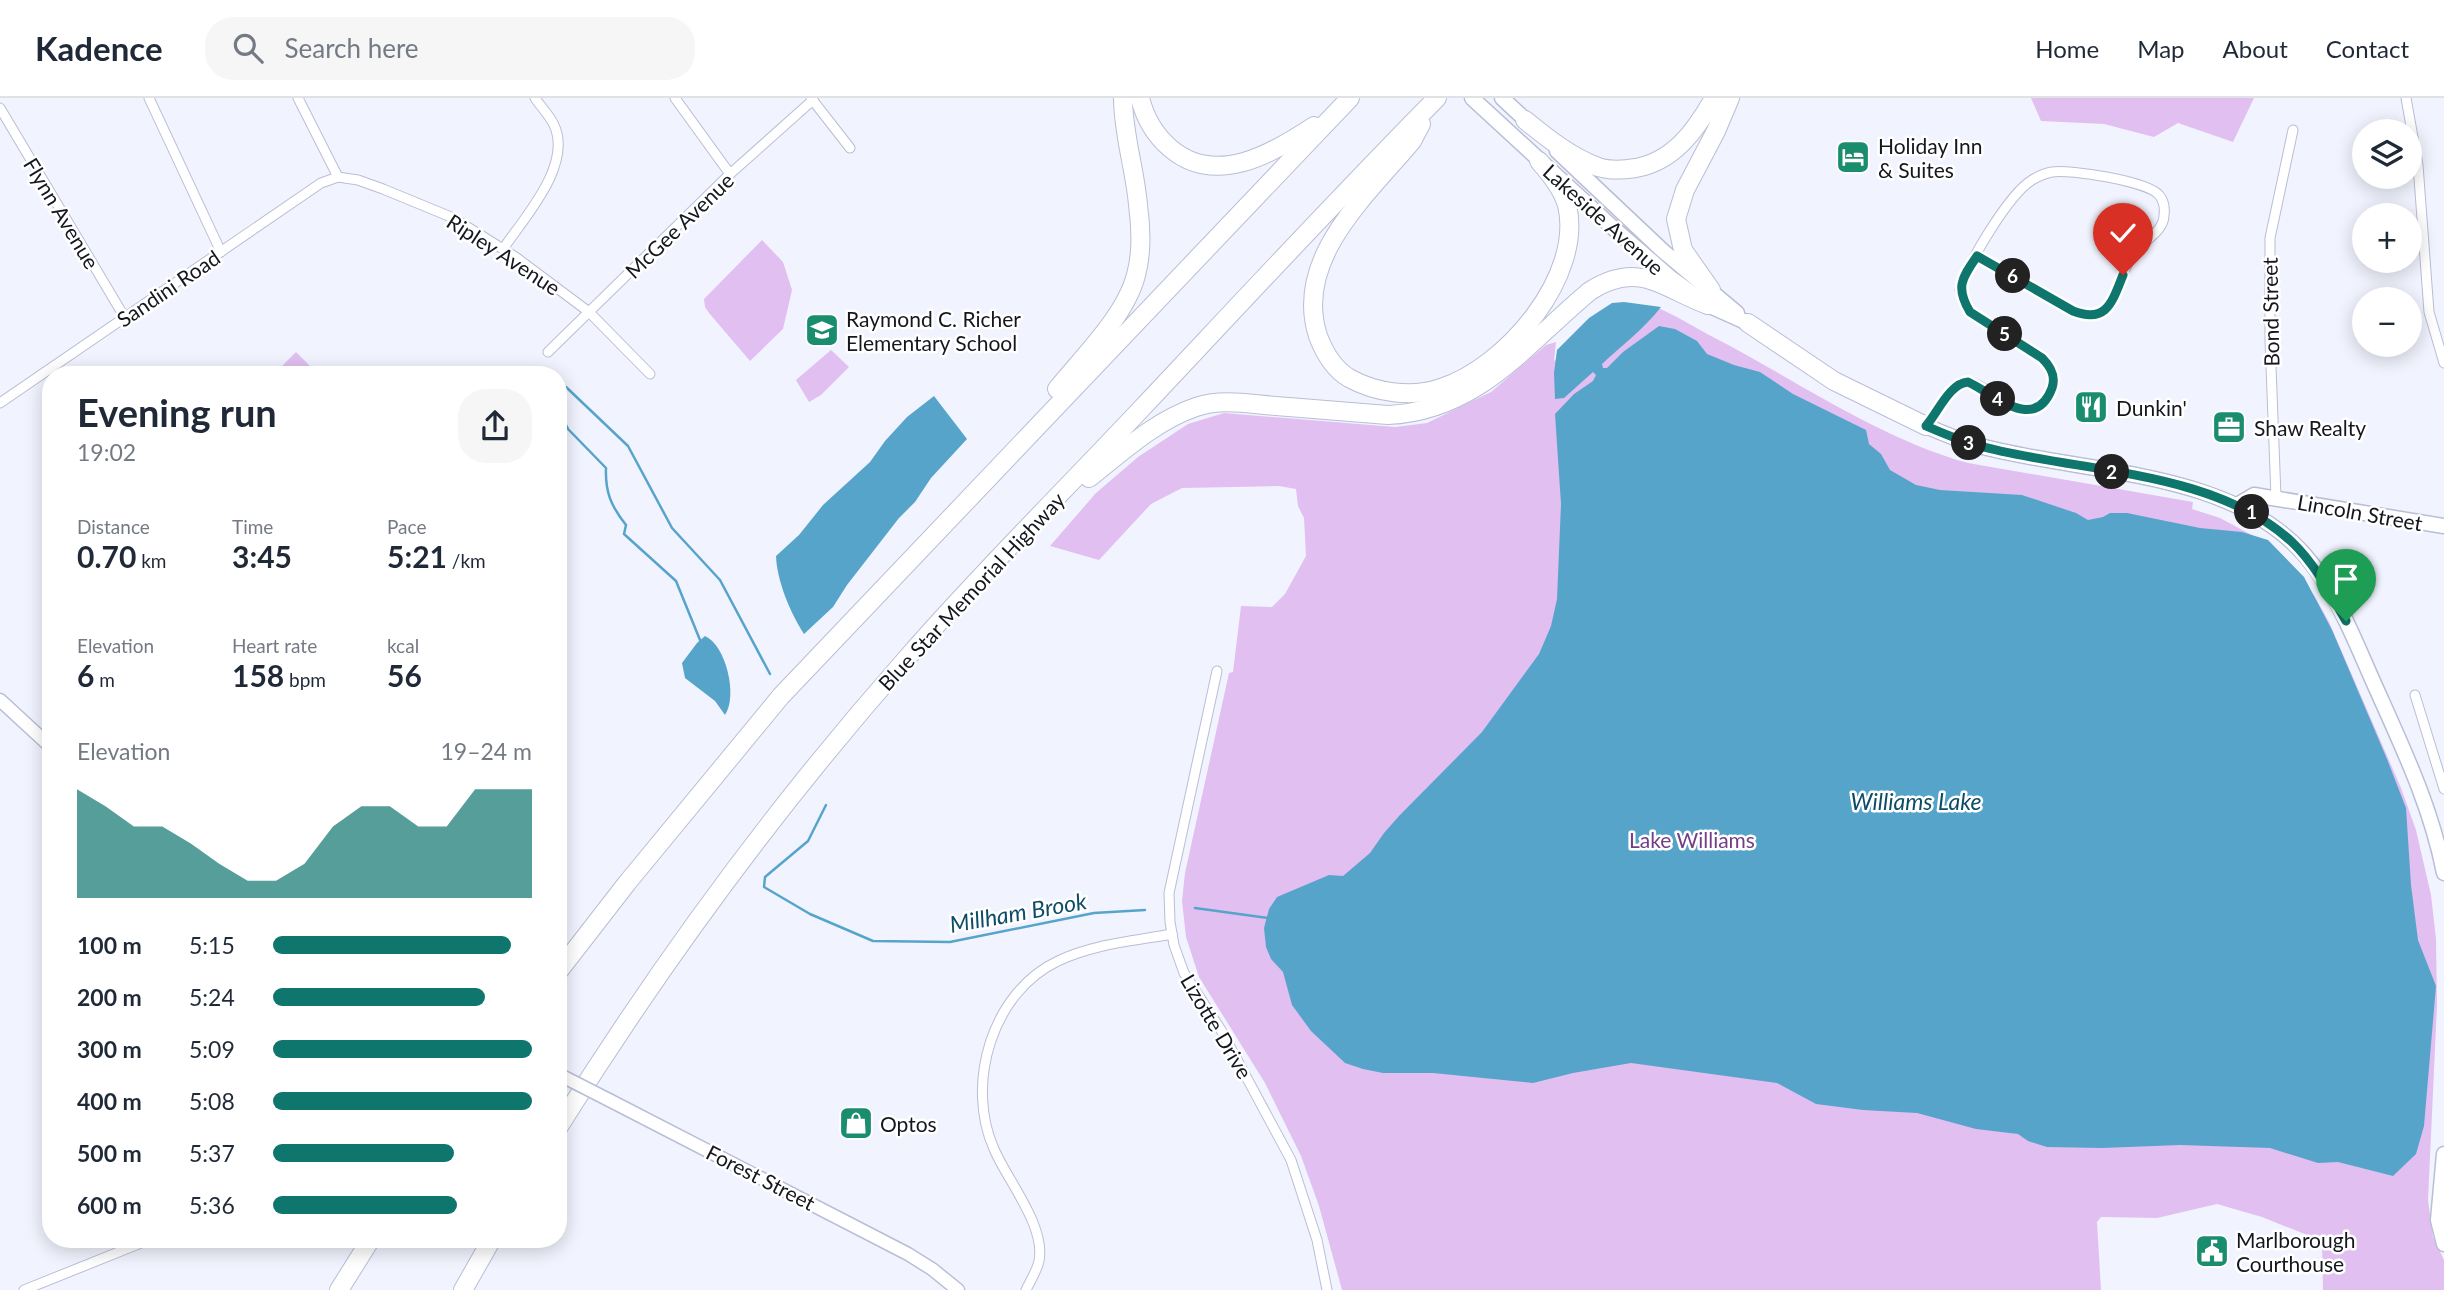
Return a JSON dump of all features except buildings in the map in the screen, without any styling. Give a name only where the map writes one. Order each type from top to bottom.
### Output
[{"type":"highway","points":[[943,524],[1095,342],[1122,305],[1133,284],[1139,262],[1139,218],[1125,129],[1123,98]]},
{"type":"highway","points":[[1140,98],[1147,120],[1169,147],[1191,162],[1213,167],[1242,163],[1284,144],[1319,123],[1350,98]]},
{"type":"highway","points":[[567,960],[774,704],[1350,98]]},
{"type":"highway","points":[[1525,120],[1564,149],[1591,164],[1606,169],[1626,169],[1656,162],[1673,152],[1695,127],[1714,98]]},
{"type":"highway","points":[[1709,298],[1683,250],[1676,219],[1689,181],[1730,98]]},
{"type":"highway","points":[[1434,100],[1412,141],[1332,239],[1318,270],[1313,306],[1319,340],[1334,365],[1352,380],[1392,392],[1425,392],[1441,388],[1458,382],[1489,361],[1527,324],[1545,302],[1556,280],[1566,249],[1569,227],[1561,190],[1539,161]]},
{"type":"highway","name":"Blue Star Memorial Highway","points":[[567,1114],[657,979],[789,801],[907,657],[1434,100]]},
{"type":"highway","points":[[1032,525],[1140,438],[1196,407],[1226,403],[1388,415],[1409,414],[1450,402],[1483,385],[1578,301],[1603,283],[1618,278],[1641,277],[1709,298]]},
{"type":"highway","name":"Lakeside Avenue","points":[[1748,323],[1834,381],[1926,426]]},
{"type":"highway","points":[[339,1290],[365,1248]]},
{"type":"highway","points":[[463,1290],[487,1248]]},
{"type":"main road","name":"Lakeside Avenue","points":[[1502,98],[1709,298]]},
{"type":"main road","name":"Lakeside Avenue","points":[[1475,101],[1653,263],[1748,323]]},
{"type":"main road","name":"Lakeside Avenue","points":[[1926,426],[1975,445],[2184,486],[2257,515],[2293,543],[2312,565],[2338,606],[2410,765],[2430,816],[2444,873]]},
{"type":"main road","name":"Lincoln Street","points":[[2237,505],[2254,495],[2276,497],[2444,526]]},
{"type":"main road","points":[[0,700],[42,739]]},
{"type":"main road","name":"Forest Street","points":[[567,1078],[894,1246],[932,1269],[958,1290]]},
{"type":"main road","points":[[2444,1154],[2438,1220],[2444,1244]]},
{"type":"street","points":[[149,98],[221,252]]},
{"type":"street","points":[[298,98],[338,177]]},
{"type":"street","points":[[503,249],[544,188],[556,164],[558,144],[555,127],[535,98]]},
{"type":"street","points":[[675,98],[730,174]]},
{"type":"street","points":[[2406,98],[2418,165],[2429,312],[2444,363]]},
{"type":"street","points":[[812,99],[850,148]]},
{"type":"street","name":"McGee Avenue","points":[[548,352],[730,174],[812,99]]},
{"type":"street","name":"Flynn Avenue","points":[[0,108],[125,318]]},
{"type":"street","name":"Bond Street","points":[[2276,497],[2269,249],[2273,214],[2293,130]]},
{"type":"street","points":[[1926,426],[1939,411],[1952,388],[1960,382],[1968,382],[2013,408],[2025,410],[2038,408],[2049,396],[2054,383],[2052,368],[2042,358],[1970,312],[1960,290],[1964,275],[2001,214],[2019,191],[2032,180],[2053,172],[2084,173],[2142,186],[2158,193],[2164,203],[2165,219],[2155,234],[2134,253],[2111,306],[2099,314],[2085,315],[2073,311],[1977,256]]},
{"type":"street","name":"Sandini Road","points":[[54,366],[321,183],[338,177]]},
{"type":"street","name":"Ripley Avenue","points":[[338,177],[358,180],[451,217],[503,249],[589,312],[650,373]]},
{"type":"street","name":"Sandini Road","points":[[0,403],[42,374]]},
{"type":"street","name":"Lizotte Drive","points":[[1217,671],[1169,893],[1172,934],[1184,973],[1221,1030],[1291,1160],[1317,1240],[1327,1290]]},
{"type":"street","points":[[2415,695],[2444,789]]},
{"type":"street","points":[[1026,1290],[1039,1261],[1039,1243],[1034,1225],[994,1150],[984,1124],[982,1091],[986,1056],[995,1030],[1006,1008],[1019,991],[1037,973],[1057,961],[1085,950],[1172,934]]},
{"type":"street","points":[[24,1290],[129,1248]]},
{"type":"green space","points":[[2031,98],[2254,98],[2233,142],[2178,123],[2154,137],[2104,124],[2041,121]]},
{"type":"green space","points":[[762,240],[783,262],[792,290],[783,329],[750,361],[709,313],[704,299]]},
{"type":"green space","name":"Williams Lake","points":[[1656,307],[1838,407],[1935,452],[1968,463],[2193,502],[2192,509],[2220,518],[2261,540],[2314,595],[2329,622],[2401,788],[2416,830],[2431,895],[2436,939],[2437,1005],[2428,1200],[2433,1237],[2444,1260],[2444,1290],[2323,1290],[2322,1241],[2262,1217],[2217,1204],[2157,1218],[2101,1217],[2097,1222],[2101,1290],[1342,1290],[1319,1206],[1301,1156],[1265,1083],[1199,977],[1186,937],[1182,901],[1185,873],[1229,673],[1233,672],[1241,606],[1272,607],[1285,594],[1306,556],[1304,518],[1298,506],[1296,489],[1279,486],[1182,488],[1151,504],[1099,560],[1050,546],[1096,493],[1138,457],[1188,424],[1224,413],[1395,427],[1427,423],[1491,392],[1546,345],[1556,342],[1554,361],[1602,318]]},
{"type":"green space","points":[[831,350],[849,367],[821,395],[809,402],[796,380]]},
{"type":"green space","points":[[296,352],[310,366],[282,366]]},
{"type":"water","name":"Williams Lake","points":[[1612,303],[1661,307],[1602,364],[1603,368],[1607,368],[1623,352],[1659,326],[1675,329],[1697,341],[1707,354],[1760,372],[1793,394],[1866,430],[1869,444],[1881,454],[1890,470],[1916,485],[1940,490],[2022,495],[2076,513],[2088,520],[2110,513],[2127,513],[2200,528],[2242,532],[2268,540],[2304,577],[2332,630],[2406,808],[2418,940],[2436,986],[2424,1126],[2416,1154],[2393,1176],[2338,1162],[2318,1163],[2270,1148],[2180,1145],[2047,1147],[2028,1141],[2018,1134],[1976,1129],[1917,1113],[1816,1104],[1777,1083],[1631,1063],[1533,1083],[1433,1073],[1383,1073],[1345,1063],[1311,1031],[1292,1005],[1283,972],[1271,959],[1266,947],[1264,928],[1269,909],[1277,897],[1329,875],[1343,876],[1370,853],[1399,816],[1482,732],[1539,654],[1551,626],[1557,599],[1561,504],[1555,414],[1574,394],[1593,381],[1596,375],[1593,372],[1564,398],[1555,399],[1557,350],[1589,318]]},
{"type":"water","points":[[934,396],[967,439],[899,518],[833,607],[804,634],[785,596],[776,556],[799,535],[823,505],[870,462],[907,417]]},
{"type":"water","points":[[705,636],[719,649],[728,672],[730,696],[725,715],[715,701],[685,678],[682,663]]},
{"type":"waterway","name":"Millham Brook","points":[[567,388],[628,446],[672,528],[720,580],[770,674]]},
{"type":"waterway","points":[[567,427],[606,468],[608,492],[626,525],[624,534],[676,581],[700,640]]},
{"type":"waterway","name":"Millham Brook","points":[[826,805],[808,841],[765,877],[764,887],[810,914],[873,941],[950,942],[1094,913],[1145,910]]},
{"type":"waterway","name":"Millham Brook","points":[[1195,908],[1268,918]]},
{"type":"place","name":"Holiday Inn & Suites","points":[[1853,157]]},
{"type":"place","name":"Raymond C. Richer Elementary School","points":[[822,330]]},
{"type":"place","name":"Dunkin'","points":[[2091,407]]},
{"type":"place","name":"Shaw Realty","points":[[2229,427]]},
{"type":"place","name":"Optos","points":[[856,1123]]},
{"type":"place","name":"Marlborough Courthouse","points":[[2212,1251]]},
{"type":"route","points":[[2123,275],[2111,306],[2099,314],[2085,315],[2073,311],[1977,256],[1964,275],[1960,290],[1970,312],[2042,358],[2052,368],[2054,383],[2049,396],[2038,408],[2025,410],[2013,408],[1968,382],[1960,382],[1952,388],[1939,411],[1926,426],[1975,445],[2184,486],[2237,505],[2257,515],[2283,534],[2304,554],[2321,577],[2346,621]]},
{"type":"park label","name":"Lake Williams","points":[[1692,839]]}]
